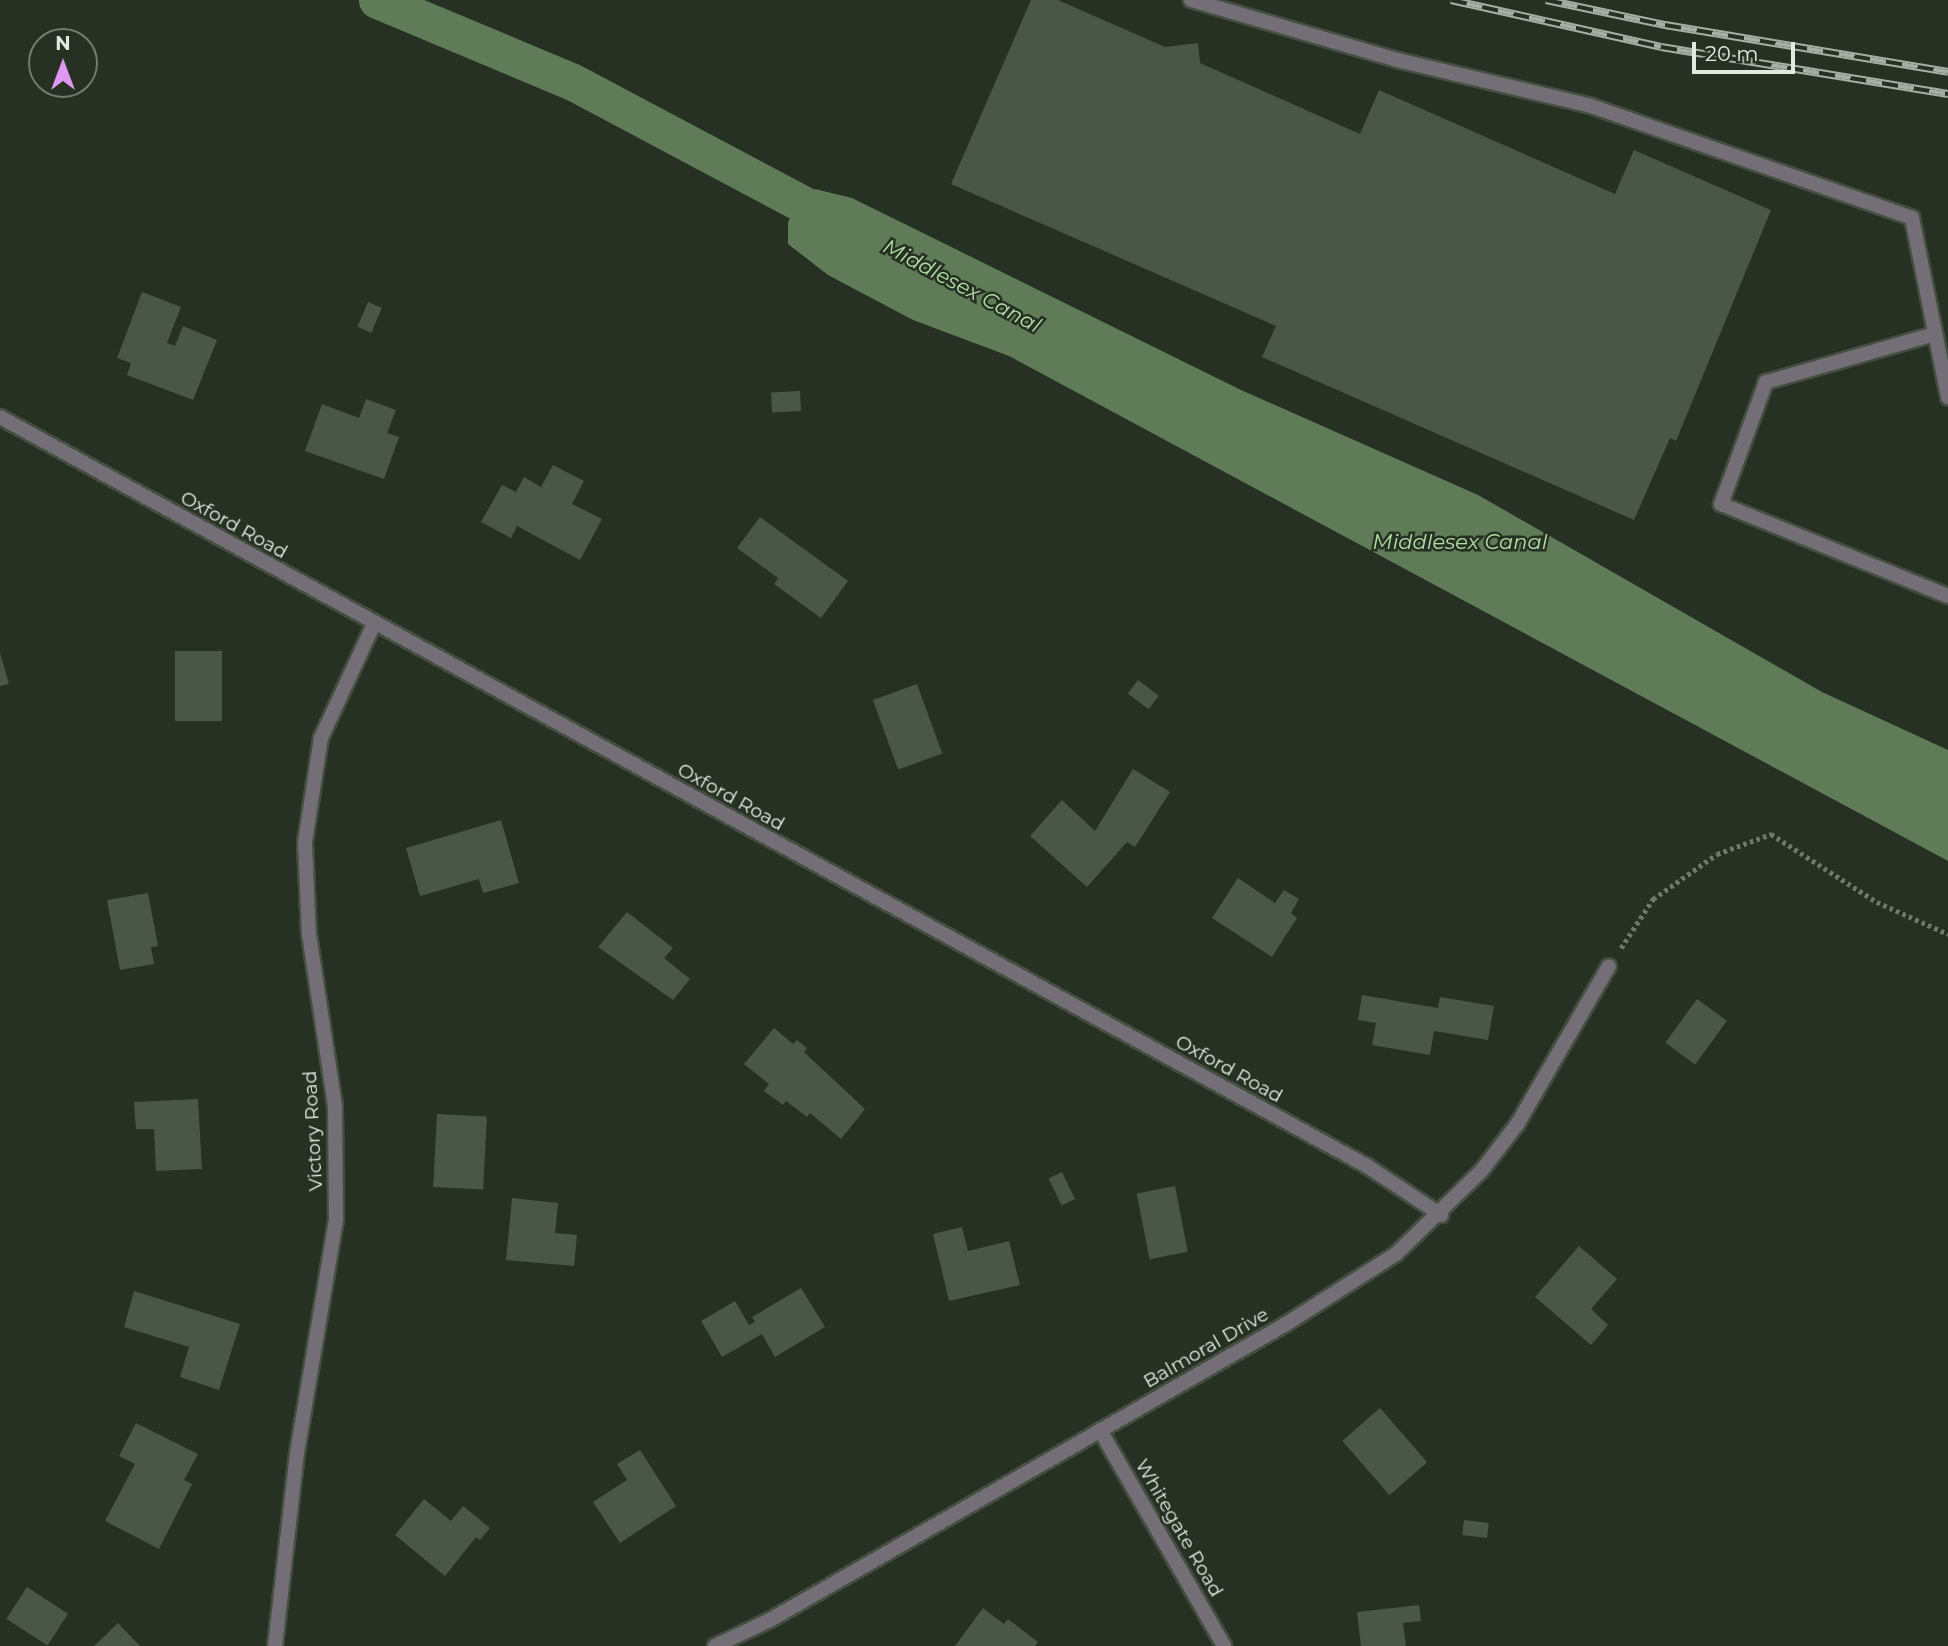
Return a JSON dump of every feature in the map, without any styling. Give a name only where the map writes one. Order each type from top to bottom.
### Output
[{"type":"street","points":[[1191,0],[1396,60],[1591,106],[1912,218],[1948,397]]},
{"type":"street","points":[[1935,334],[1766,382],[1721,504],[1948,596]]},
{"type":"street","name":"Oxford Road","points":[[0,417],[1367,1166],[1441,1215]]},
{"type":"street","name":"Victory Road","points":[[275,1646],[296,1465],[336,1220],[335,1106],[304,892],[307,816],[321,738],[374,624]]},
{"type":"street","name":"Balmoral Drive","points":[[715,1646],[770,1620],[1344,1291],[1441,1215],[1518,1122],[1609,966]]},
{"type":"street","name":"Whitegate Road","points":[[1100,1430],[1224,1646]]},
{"type":"path","points":[[1609,966],[1653,899],[1717,854],[1771,834],[1877,902],[1948,934]]},
{"type":"water","name":"Middlesex Canal","points":[[815,189],[852,198],[1241,390],[1478,495],[1822,692],[1948,750],[1948,861],[1009,356],[913,320],[828,275],[788,244],[788,222],[798,203]]},
{"type":"building","points":[[1031,0],[1058,0],[1165,47],[1198,43],[1200,63],[1360,134],[1379,90],[1615,194],[1634,150],[1771,210],[1676,441],[1670,438],[1634,520],[1262,357],[1276,326],[951,184]]},
{"type":"building","points":[[142,292],[181,307],[167,343],[175,346],[183,326],[217,340],[193,400],[127,375],[131,363],[117,358]]},
{"type":"building","points":[[368,302],[382,308],[371,333],[357,327]]},
{"type":"building","points":[[800,391],[801,411],[772,412],[771,393]]},
{"type":"building","points":[[366,399],[396,410],[387,433],[399,437],[384,479],[305,451],[322,404],[359,418]]},
{"type":"building","points":[[553,465],[584,481],[572,504],[602,519],[580,560],[517,526],[511,538],[481,522],[502,485],[516,492],[524,477],[541,487]]},
{"type":"building","points":[[760,517],[848,581],[821,618],[774,584],[778,578],[737,548]]},
{"type":"building","points":[[175,651],[222,651],[222,721],[175,721]]},
{"type":"building","points":[[0,653],[9,684],[0,686]]},
{"type":"building","points":[[1138,680],[1159,696],[1149,709],[1128,694]]},
{"type":"building","points":[[917,684],[942,754],[898,770],[873,700]]},
{"type":"building","points":[[1133,769],[1170,792],[1135,847],[1127,842],[1087,887],[1030,836],[1062,800],[1095,831]]},
{"type":"building","points":[[501,820],[519,883],[483,893],[479,879],[420,896],[406,848]]},
{"type":"building","points":[[1238,878],[1275,903],[1284,890],[1299,899],[1291,913],[1297,918],[1272,957],[1212,918]]},
{"type":"building","points":[[148,893],[158,946],[151,947],[154,964],[120,970],[107,900]]},
{"type":"building","points":[[627,912],[673,948],[664,958],[690,979],[673,1000],[598,947]]},
{"type":"building","points":[[1362,995],[1438,1008],[1440,997],[1494,1006],[1488,1040],[1434,1031],[1430,1055],[1372,1045],[1376,1023],[1358,1020]]},
{"type":"building","points":[[1697,999],[1727,1021],[1695,1064],[1665,1043]]},
{"type":"building","points":[[774,1028],[793,1044],[797,1040],[807,1048],[804,1052],[865,1109],[841,1139],[810,1113],[807,1117],[786,1101],[783,1105],[764,1091],[769,1084],[744,1064]]},
{"type":"building","points":[[198,1099],[202,1169],[156,1171],[154,1129],[136,1129],[134,1102]]},
{"type":"building","points":[[437,1114],[487,1117],[483,1190],[433,1187]]},
{"type":"building","points":[[1062,1172],[1075,1199],[1062,1206],[1049,1179]]},
{"type":"building","points":[[1175,1186],[1188,1252],[1150,1259],[1137,1193]]},
{"type":"building","points":[[512,1198],[558,1203],[555,1233],[577,1235],[574,1266],[506,1260]]},
{"type":"building","points":[[962,1227],[968,1251],[1009,1241],[1020,1285],[949,1301],[933,1234]]},
{"type":"building","points":[[1579,1246],[1617,1279],[1591,1309],[1608,1325],[1591,1345],[1535,1297]]},
{"type":"building","points":[[801,1288],[825,1327],[775,1357],[762,1334],[722,1357],[701,1321],[735,1301],[749,1325],[755,1322],[752,1317]]},
{"type":"building","points":[[134,1291],[240,1324],[219,1390],[180,1377],[189,1347],[124,1327]]},
{"type":"building","points":[[1380,1408],[1427,1462],[1390,1495],[1342,1441]]},
{"type":"building","points":[[136,1423],[198,1454],[184,1480],[192,1484],[159,1549],[105,1521],[135,1464],[119,1456]]},
{"type":"building","points":[[640,1450],[676,1506],[620,1543],[593,1502],[627,1480],[617,1464]]},
{"type":"building","points":[[424,1499],[451,1521],[463,1506],[490,1528],[480,1540],[476,1537],[445,1576],[395,1535]]},
{"type":"building","points":[[1464,1520],[1489,1523],[1487,1538],[1462,1535]]},
{"type":"building","points":[[27,1587],[68,1614],[47,1646],[6,1619]]},
{"type":"building","points":[[1419,1605],[1421,1621],[1403,1623],[1406,1646],[1361,1646],[1357,1612]]},
{"type":"building","points":[[983,1608],[1004,1624],[1008,1619],[1038,1642],[1035,1646],[955,1646]]},
{"type":"building","points":[[118,1623],[140,1646],[94,1646]]},
{"type":"waterway","name":"Middlesex Canal","points":[[377,0],[573,82],[842,225]]},
{"type":"railway","points":[[1451,0],[1661,47],[1948,94]]},
{"type":"railway","points":[[1546,0],[1665,25],[1948,72]]}]
